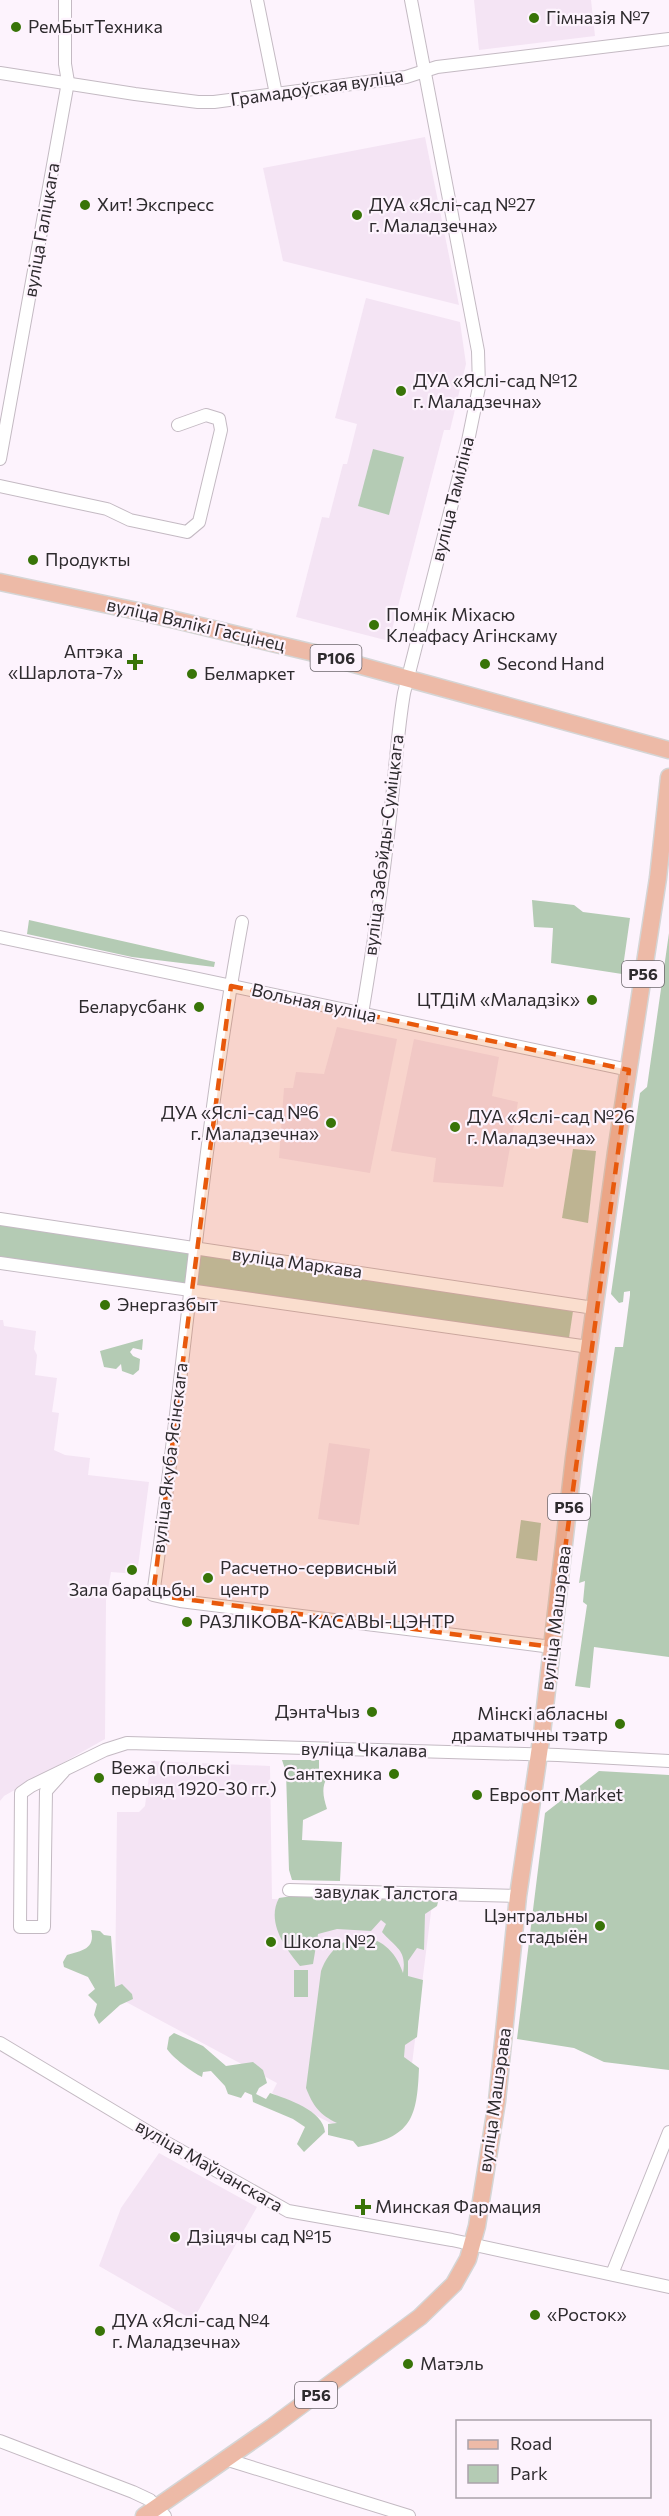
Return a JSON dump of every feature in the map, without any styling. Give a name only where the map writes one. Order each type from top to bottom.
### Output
[{"type":"main road","name":"вуліца Вялікі Гасцінец","points":[[0,582],[142,612],[408,677],[669,750]]},
{"type":"main road","name":"вуліца Машэрава","points":[[155,2513],[420,2317],[464,2271],[472,2244],[497,2101],[518,1896],[539,1754],[594,1308],[658,878],[669,777]]},
{"type":"street","name":"вуліца Галіцкага","points":[[0,459],[68,82],[65,64],[65,0]]},
{"type":"street","points":[[257,0],[276,94]]},
{"type":"street","name":"вуліца Таміліна","points":[[408,677],[466,450],[479,387],[478,351],[411,0]]},
{"type":"street","name":"Грамадоўская вуліца","points":[[0,73],[198,102],[406,77],[425,70],[669,39]]},
{"type":"street","points":[[0,486],[107,509],[130,520],[187,532],[199,522],[221,430],[219,419],[206,415],[178,425]]},
{"type":"street","name":"вуліца Забэйды-Суміцкага","points":[[362,1014],[378,918],[397,734],[408,677]]},
{"type":"street","name":"вуліца Якуба Ясінскага","points":[[242,922],[195,1248],[153,1594],[180,1601],[552,1647]]},
{"type":"street","name":"Вольная вуліца","points":[[0,937],[629,1071]]},
{"type":"street","name":"вуліца Маркава","points":[[0,1219],[594,1308]]},
{"type":"street","points":[[0,1263],[589,1347]]},
{"type":"street","name":"вуліца Чкалава","points":[[64,1771],[46,1791],[44,1927],[20,1927],[21,1793],[105,1750],[127,1743],[539,1754],[669,1761]]},
{"type":"street","name":"завулак Талстога","points":[[289,1890],[518,1896]]},
{"type":"street","name":"вуліца Маўчанскага","points":[[0,2043],[160,2139],[288,2211],[472,2244],[669,2287]]},
{"type":"street","points":[[612,2274],[669,2132]]},
{"type":"street","points":[[0,2441],[132,2492],[155,2513]]},
{"type":"street","points":[[225,2459],[409,2516]]},
{"type":"highlighted area","points":[[231,986],[629,1070],[552,1647],[153,1595]]},
{"type":"shaded area","name":"Гімназія №7","points":[[474,0],[591,0],[595,36],[479,50]]},
{"type":"shaded area","name":"ДУА «Яслі-сад №27 г. Маладзечна»","points":[[425,137],[459,305],[283,261],[263,168]]},
{"type":"shaded area","points":[[366,298],[460,322],[466,364],[450,430],[444,430],[389,641],[296,617],[322,517],[329,518],[343,464],[347,464],[357,424],[335,418]]},
{"type":"shaded area","name":"ДУА «Яслі-сад №6 г. Маладзечна»","points":[[337,1027],[397,1039],[370,1173],[279,1158],[284,1088],[293,1088],[296,1072],[324,1074]]},
{"type":"shaded area","name":"ДУА «Яслі-сад №26 г. Маладзечна»","points":[[414,1039],[499,1057],[492,1096],[518,1102],[503,1187],[433,1182],[436,1158],[391,1151]]},
{"type":"shaded area","points":[[0,1320],[3,1320],[4,1326],[36,1331],[35,1375],[57,1378],[52,1412],[59,1413],[54,1450],[65,1455],[90,1458],[88,1475],[149,1482],[137,1574],[111,1572],[106,1600],[105,1739],[4,1796],[0,1801]]},
{"type":"shaded area","points":[[329,1443],[370,1449],[359,1525],[318,1519]]},
{"type":"shaded area","name":"Школа №2","points":[[151,1761],[270,1766],[272,1899],[432,1904],[407,2104],[346,2131],[272,2093],[277,2083],[115,1996],[117,1812],[139,1812],[145,1806]]},
{"type":"shaded area","name":"Дзіцячы сад №15","points":[[159,2153],[257,2207],[193,2320],[99,2266],[121,2208]]},
{"type":"green space","points":[[373,449],[404,457],[389,515],[358,506]]},
{"type":"green space","points":[[532,900],[574,905],[583,912],[630,918],[622,974],[551,963],[553,928],[534,927]]},
{"type":"green space","points":[[29,920],[215,962],[214,967],[132,957],[27,934]]},
{"type":"green space","points":[[669,933],[669,1657],[594,1647],[590,1688],[575,1686],[587,1605],[583,1602],[585,1581],[579,1583],[615,1347],[623,1347],[630,1291],[624,1292],[623,1302],[619,1303],[611,1294],[640,1093],[647,1087]]},
{"type":"green space","points":[[573,1149],[596,1151],[588,1223],[562,1218]]},
{"type":"green space","points":[[0,1225],[573,1311],[569,1338],[0,1258]]},
{"type":"green space","points":[[143,1339],[142,1350],[133,1348],[130,1352],[140,1359],[139,1370],[133,1375],[122,1371],[121,1364],[116,1369],[104,1367],[100,1351]]},
{"type":"green space","points":[[521,1520],[541,1523],[537,1561],[516,1558]]},
{"type":"green space","points":[[282,1760],[319,1760],[319,1772],[328,1776],[323,1792],[327,1809],[303,1820],[302,1840],[342,1842],[340,1881],[292,1880],[289,1870],[286,1772]]},
{"type":"green space","name":"Цэнтральны стадыён","points":[[599,1771],[669,1775],[669,2070],[604,2062],[574,2048],[517,2039],[545,1813]]},
{"type":"green space","points":[[292,1896],[374,1897],[387,1900],[397,1896],[439,1898],[437,1906],[425,1914],[424,1950],[417,1948],[408,1961],[408,1976],[423,1980],[417,2037],[405,2045],[404,2057],[419,2068],[413,2112],[401,2131],[376,2143],[358,2147],[353,2141],[328,2135],[328,2124],[337,2123],[318,2109],[306,2088],[321,1971],[329,1956],[339,1945],[350,1939],[375,1940],[386,1947],[396,1958],[403,1973],[402,1954],[382,1932],[386,1924],[381,1920],[371,1931],[337,1929],[318,1934],[313,1964],[300,1966],[283,1943],[276,1925],[276,1907],[279,1898]]},
{"type":"green space","points":[[91,1930],[111,1936],[115,1987],[122,1984],[132,1994],[133,1999],[120,2005],[99,2024],[94,2015],[97,2004],[88,1995],[95,1989],[88,1977],[64,1967],[63,1962],[67,1955],[89,1945]]},
{"type":"green space","points":[[294,1970],[308,1970],[308,1997],[294,1997]]},
{"type":"green space","points":[[174,2033],[203,2046],[226,2066],[253,2062],[263,2070],[267,2083],[259,2088],[256,2094],[266,2099],[270,2093],[303,2106],[318,2117],[325,2132],[304,2152],[297,2144],[305,2127],[293,2119],[253,2102],[252,2095],[245,2092],[241,2098],[228,2094],[225,2086],[211,2071],[203,2072],[202,2077],[188,2068],[167,2049],[169,2037]]},
{"type":"place","name":"Гімназія №7","points":[[534,18]]},
{"type":"place","name":"РемБытТехника","points":[[16,27]]},
{"type":"place","name":"Хит! Экспресс","points":[[85,205]]},
{"type":"place","name":"ДУА «Яслі-сад №27 г. Маладзечна»","points":[[357,215]]},
{"type":"place","name":"ДУА «Яслі-сад №12 г. Маладзечна»","points":[[401,391]]},
{"type":"place","name":"Продукты","points":[[33,560]]},
{"type":"place","name":"Помнік Міхасю Клеафасу Агінскаму","points":[[374,625]]},
{"type":"place","name":"Аптэка «Шарлота-7»","points":[[135,662]]},
{"type":"place","name":"Second Hand","points":[[485,664]]},
{"type":"place","name":"Белмаркет","points":[[192,674]]},
{"type":"place","name":"ЦТДіМ «Маладзік»","points":[[592,1000]]},
{"type":"place","name":"Беларусбанк","points":[[199,1007]]},
{"type":"place","name":"ДУА «Яслі-сад №6 г. Маладзечна»","points":[[331,1123]]},
{"type":"place","name":"ДУА «Яслі-сад №26 г. Маладзечна»","points":[[455,1127]]},
{"type":"place","name":"Энергазбыт","points":[[105,1305]]},
{"type":"place","name":"Зала барацьбы","points":[[132,1570]]},
{"type":"place","name":"Расчетно-сервисный центр","points":[[208,1578]]},
{"type":"place","name":"РАЗЛІКОВА-КАСАВЫ-ЦЭНТР","points":[[187,1622]]},
{"type":"place","name":"ДэнтаЧыз","points":[[372,1712]]},
{"type":"place","name":"Мінскі абласны драматычны тэатр","points":[[620,1724]]},
{"type":"place","name":"Сантехника","points":[[394,1774]]},
{"type":"place","name":"Вежа (польскі перыяд 1920-30 гг.)","points":[[99,1778]]},
{"type":"place","name":"Евроопт Market","points":[[477,1795]]},
{"type":"place","name":"Цэнтральны стадыён","points":[[600,1926]]},
{"type":"place","name":"Школа №2","points":[[271,1942]]},
{"type":"place","name":"Минская Фармация","points":[[363,2207]]},
{"type":"place","name":"Дзіцячы сад №15","points":[[175,2237]]},
{"type":"place","name":"«Росток»","points":[[535,2315]]},
{"type":"place","name":"ДУА «Яслі-сад №4 г. Маладзечна»","points":[[100,2331]]},
{"type":"place","name":"Матэль","points":[[408,2364]]}]
